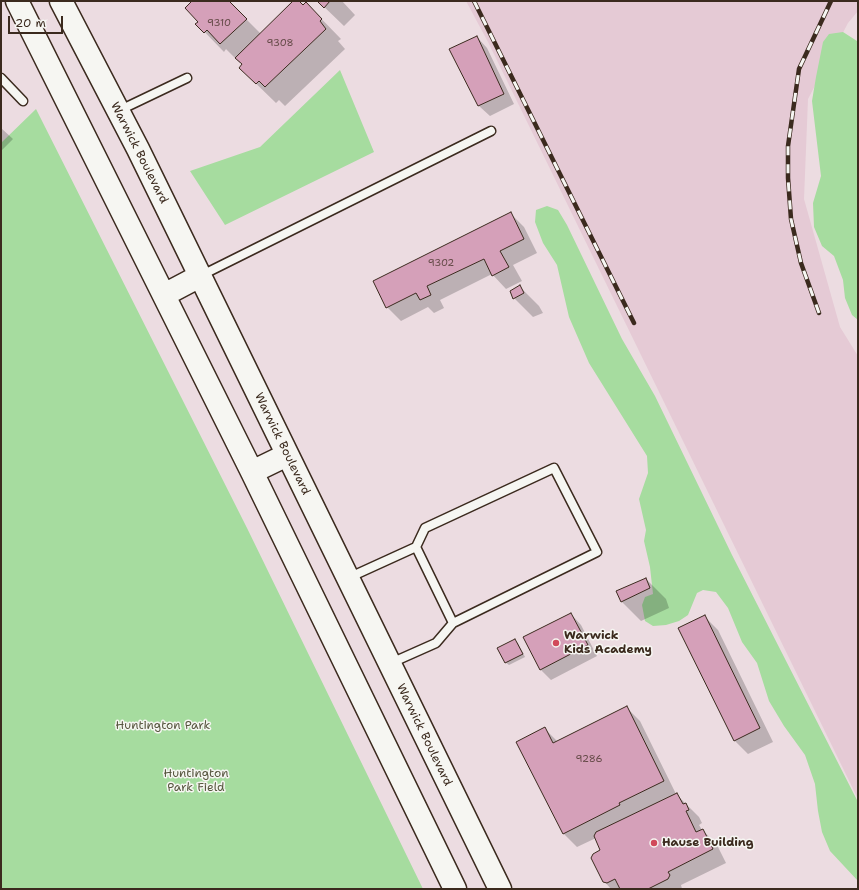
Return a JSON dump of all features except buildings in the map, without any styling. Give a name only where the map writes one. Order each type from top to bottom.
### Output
[{"type":"main road","points":[[17,1],[252,472],[455,889]]},
{"type":"main road","name":"Warwick Boulevard","points":[[60,1],[118,111],[288,455],[495,887]]},
{"type":"main road","points":[[164,295],[200,276]]},
{"type":"main road","points":[[252,472],[288,455]]},
{"type":"lane","points":[[1,78],[23,102]]},
{"type":"lane","points":[[118,111],[187,78]]},
{"type":"lane","points":[[200,276],[491,131]]},
{"type":"lane","points":[[348,578],[416,547],[425,528],[554,468],[598,552],[453,623],[436,643],[389,664]]},
{"type":"lane","points":[[416,547],[453,623]]},
{"type":"shaded area","points":[[466,1],[858,1],[858,11],[848,23],[808,99],[804,199],[840,327],[858,356],[858,799],[488,42]]},
{"type":"green space","points":[[843,32],[858,43],[858,320],[852,315],[845,298],[843,280],[834,256],[822,246],[814,227],[813,203],[821,176],[812,101],[823,42],[829,34]]},
{"type":"green space","points":[[340,70],[374,152],[225,225],[190,171],[260,147]]},
{"type":"green space","name":"Huntington Park","points":[[36,109],[247,528],[423,889],[1,889],[1,143]]},
{"type":"green space","points":[[547,206],[558,210],[567,225],[622,339],[655,396],[732,555],[858,802],[858,881],[830,851],[822,832],[815,784],[805,755],[784,726],[769,701],[757,663],[742,642],[728,608],[716,592],[703,590],[697,593],[688,615],[679,621],[666,625],[653,626],[645,621],[642,605],[645,597],[653,594],[650,567],[644,541],[646,530],[639,499],[648,473],[647,456],[589,363],[569,317],[557,265],[543,243],[535,222],[536,210]]},
{"type":"railway","points":[[474,1],[634,323]]},
{"type":"railway","points":[[819,313],[801,263],[791,219],[788,178],[788,146],[799,69],[831,1]]},
{"type":"place","name":"Warwick Kids Academy","points":[[556,643]]},
{"type":"place","name":"Hause Building","points":[[654,843]]},
{"type":"park label","name":"Huntington Park Field","points":[[196,781]]}]
